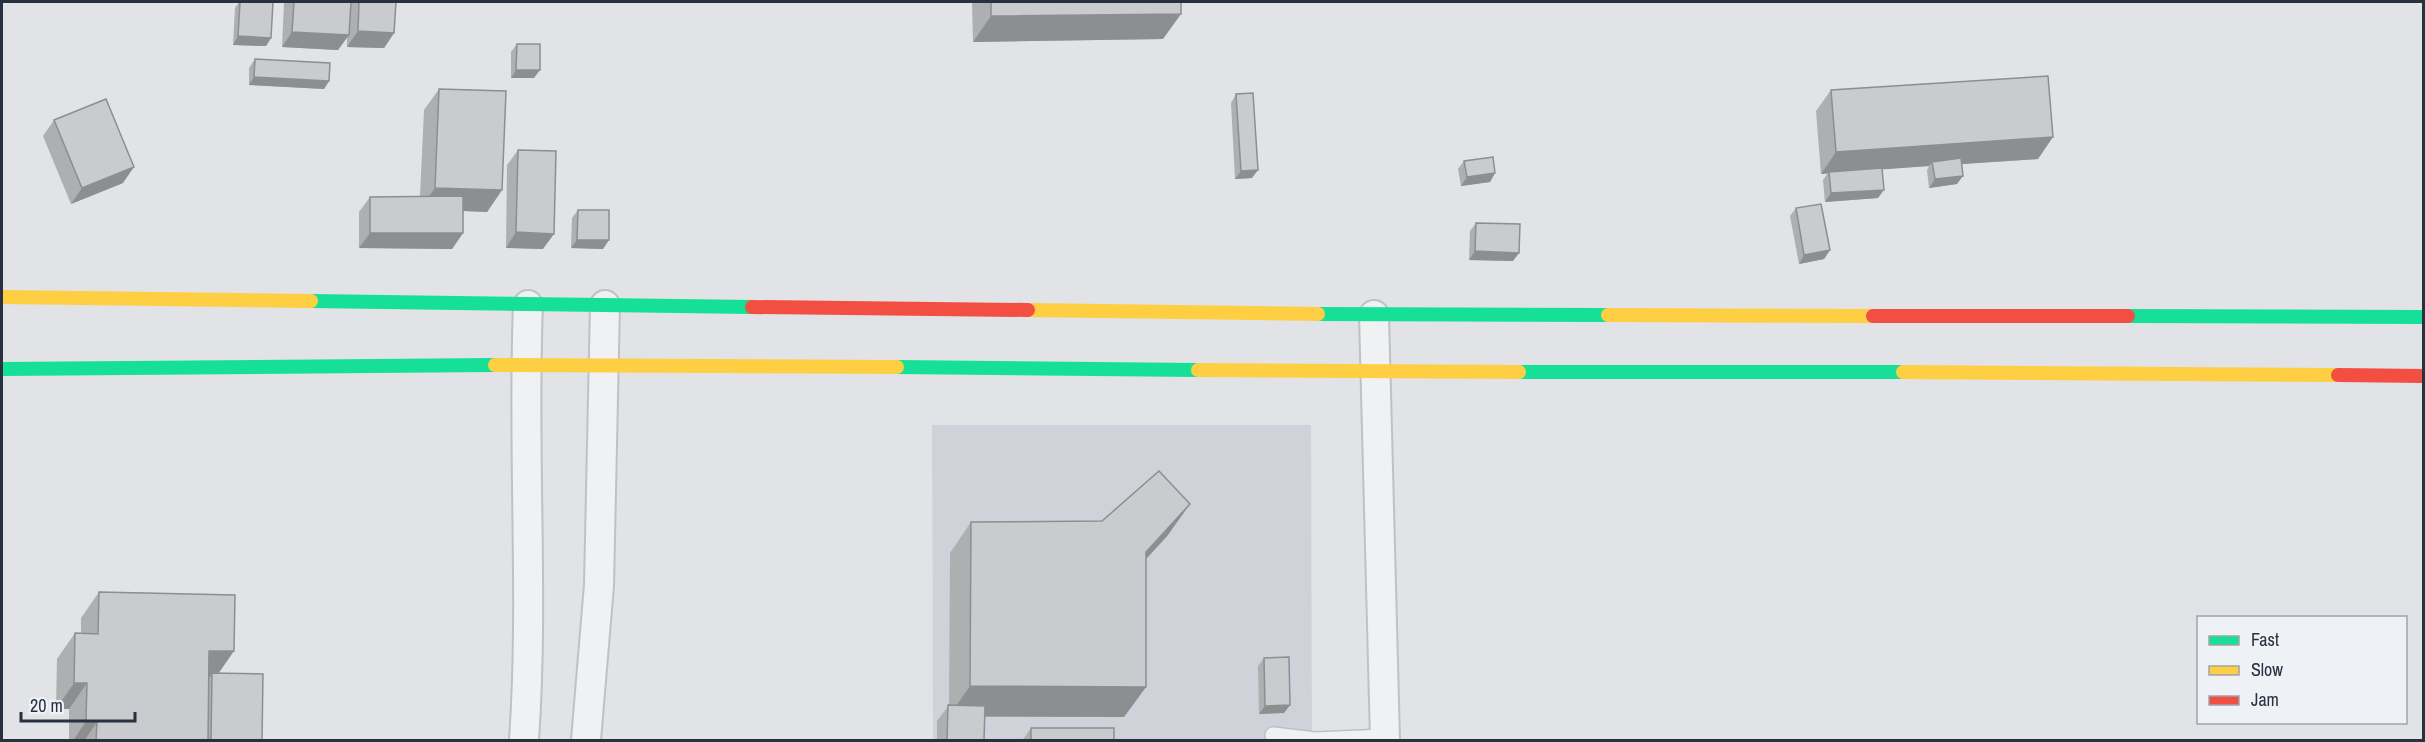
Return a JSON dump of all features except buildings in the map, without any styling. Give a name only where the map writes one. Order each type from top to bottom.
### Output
[{"type":"street","points":[[2,297],[1374,315],[2424,317]]},
{"type":"street","points":[[524,741],[529,674],[526,364],[528,305]]},
{"type":"street","points":[[586,741],[599,585],[604,305]]},
{"type":"street","points":[[1374,315],[1385,739]]},
{"type":"street","points":[[2,369],[604,364],[1376,372],[2088,372],[2424,376]]},
{"type":"lane","points":[[1273,735],[1315,740],[1385,739]]},
{"type":"shaded area","points":[[932,425],[1311,425],[1312,740],[933,740]]},
{"type":"traffic: fast","points":[[311,301],[752,307]]},
{"type":"traffic: fast","points":[[1318,314],[1608,315]]},
{"type":"traffic: fast","points":[[2128,316],[2424,317]]},
{"type":"traffic: fast","points":[[2,369],[495,365]]},
{"type":"traffic: fast","points":[[897,367],[1198,370]]},
{"type":"traffic: fast","points":[[1519,372],[1903,372]]},
{"type":"traffic: slow","points":[[2,297],[311,301]]},
{"type":"traffic: slow","points":[[1028,310],[1318,314]]},
{"type":"traffic: slow","points":[[1608,315],[1873,316]]},
{"type":"traffic: slow","points":[[495,365],[897,367]]},
{"type":"traffic: slow","points":[[1198,370],[1519,372]]},
{"type":"traffic: slow","points":[[1903,372],[2338,375]]},
{"type":"traffic: jam","points":[[752,307],[1028,310]]},
{"type":"traffic: jam","points":[[1873,316],[2128,316]]},
{"type":"traffic: jam","points":[[2338,375],[2424,376]]}]
